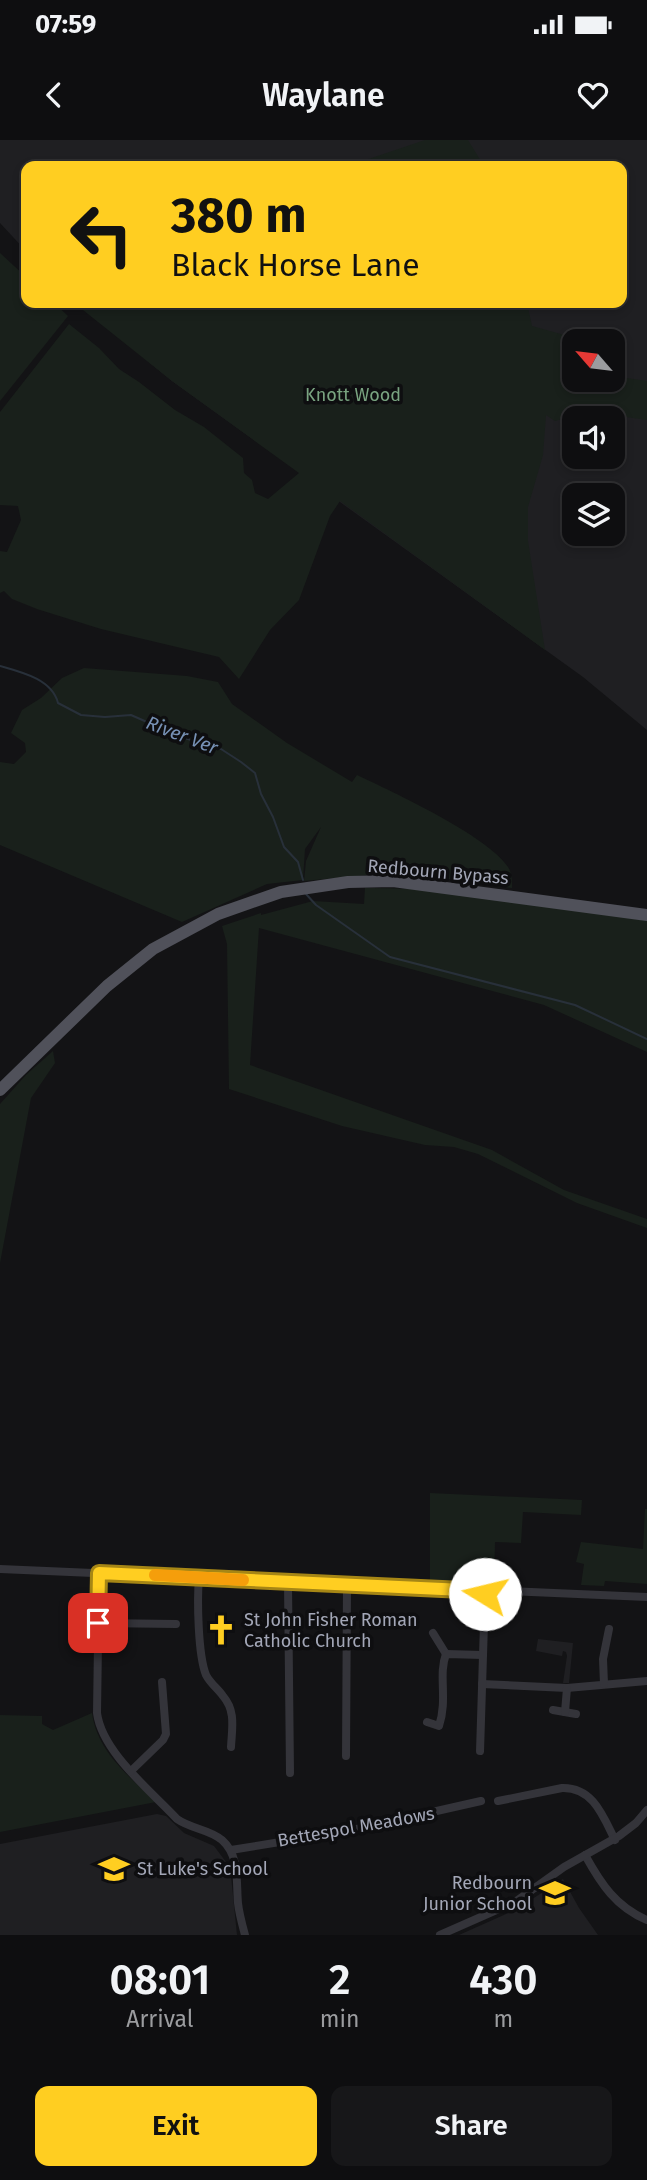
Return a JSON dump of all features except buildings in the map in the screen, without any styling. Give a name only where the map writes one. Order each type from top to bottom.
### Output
[{"type":"main road","name":"Redbourn Bypass","points":[[0,1090],[107,986],[153,949],[218,914],[281,892],[348,881],[393,881],[647,915]]},
{"type":"street","points":[[0,1569],[647,1597]]},
{"type":"street","points":[[99,1573],[97,1718],[110,1746],[177,1819],[192,1828],[213,1835],[231,1850],[236,1866],[238,1905],[245,1935]]},
{"type":"street","points":[[199,1578],[198,1615],[204,1669],[209,1680],[230,1705],[233,1716],[231,1747]]},
{"type":"street","points":[[288,1583],[290,1773]]},
{"type":"street","points":[[346,1756],[347,1586]]},
{"type":"street","points":[[480,1751],[485,1591]]},
{"type":"street","points":[[98,1623],[176,1624]]},
{"type":"street","points":[[604,1684],[608,1629]]},
{"type":"street","points":[[427,1723],[439,1726],[443,1714],[443,1664],[446,1654],[433,1633]]},
{"type":"street","points":[[446,1654],[483,1655]]},
{"type":"street","points":[[482,1684],[567,1688],[647,1681]]},
{"type":"street","points":[[131,1771],[166,1734],[162,1682]]},
{"type":"street","points":[[565,1712],[567,1688]]},
{"type":"street","points":[[553,1710],[576,1714]]},
{"type":"street","points":[[231,1737],[243,1737]]},
{"type":"street","points":[[498,1801],[573,1788],[585,1793],[596,1803],[615,1840]]},
{"type":"street","name":"Bettespol Meadows","points":[[231,1850],[348,1830],[481,1801]]},
{"type":"street","points":[[440,1935],[507,1906],[555,1872],[615,1840],[647,1810]]},
{"type":"street","points":[[585,1855],[606,1891],[626,1909],[647,1920]]},
{"type":"shaded area","points":[[0,140],[647,140],[647,730],[583,677],[172,381],[83,308],[627,308],[627,161],[21,161],[21,246],[0,223]]},
{"type":"shaded area","points":[[538,1639],[573,1643],[569,1683],[563,1683],[566,1652],[563,1651],[562,1656],[536,1651]]},
{"type":"shaded area","name":"St Luke's School","points":[[157,1814],[166,1816],[184,1833],[214,1846],[226,1862],[231,1876],[237,1935],[0,1935],[0,1844]]},
{"type":"shaded area","name":"Redbourn Junior School","points":[[563,1879],[598,1935],[459,1935],[517,1909]]},
{"type":"green space","points":[[425,140],[468,140],[481,161],[363,161]]},
{"type":"green space","points":[[0,253],[21,272],[21,308],[59,308],[68,316],[0,401]]},
{"type":"green space","name":"Knott Wood","points":[[528,308],[532,326],[562,334],[562,392],[625,392],[625,378],[647,381],[647,420],[625,417],[625,406],[562,406],[562,419],[555,421],[546,415],[543,455],[528,507],[528,541],[545,650],[340,501],[330,516],[299,600],[270,630],[239,679],[219,657],[101,629],[37,609],[12,599],[4,591],[0,593],[0,551],[7,552],[21,520],[18,506],[0,505],[0,412],[69,324],[99,348],[119,369],[175,410],[204,427],[243,458],[244,473],[252,480],[255,493],[268,499],[299,473],[172,381],[83,310]]},
{"type":"green space","points":[[84,668],[187,676],[218,682],[232,704],[287,743],[352,782],[357,775],[438,816],[481,842],[508,867],[512,888],[449,879],[378,874],[304,881],[306,861],[321,827],[305,849],[303,880],[267,884],[182,922],[0,845],[0,762],[14,764],[26,752],[25,743],[11,733],[22,710],[41,698],[62,678]]},
{"type":"green space","points":[[365,888],[471,894],[647,921],[647,1052],[544,1005],[259,928],[250,1065],[492,1150],[564,1190],[647,1219],[647,1228],[577,1203],[478,1154],[342,1126],[229,1089],[227,944],[222,926],[261,913],[313,901],[364,904]]},
{"type":"green space","points":[[53,1051],[55,1063],[31,1098],[0,1263],[0,1104],[26,1075]]},
{"type":"green space","points":[[430,1493],[582,1500],[581,1515],[523,1512],[521,1543],[495,1542],[494,1583],[430,1580]]},
{"type":"green space","points":[[645,1509],[647,1584],[605,1581],[604,1586],[581,1585],[584,1564],[576,1562],[581,1542],[643,1549]]},
{"type":"green space","points":[[92,1713],[100,1740],[108,1752],[156,1802],[0,1832],[0,1715],[42,1716],[42,1724],[53,1730]]},
{"type":"waterway","name":"River Ver","points":[[0,666],[43,682],[55,695],[58,703],[81,715],[131,715],[181,737],[221,749],[241,762],[255,773],[284,847],[298,862],[303,880]]},
{"type":"waterway","name":"River Ver","points":[[306,894],[316,905],[390,957],[575,1005],[647,1039]]},
{"type":"slow traffic","points":[[155,1575],[243,1580]]},
{"type":"place","name":"St John Fisher Roman Catholic Church","points":[[221,1630]]},
{"type":"place","name":"St Luke's School","points":[[114,1869]]},
{"type":"place","name":"Redbourn Junior School","points":[[555,1893]]},
{"type":"route","points":[[98,1623],[99,1573],[485,1591],[485,1594]]}]
